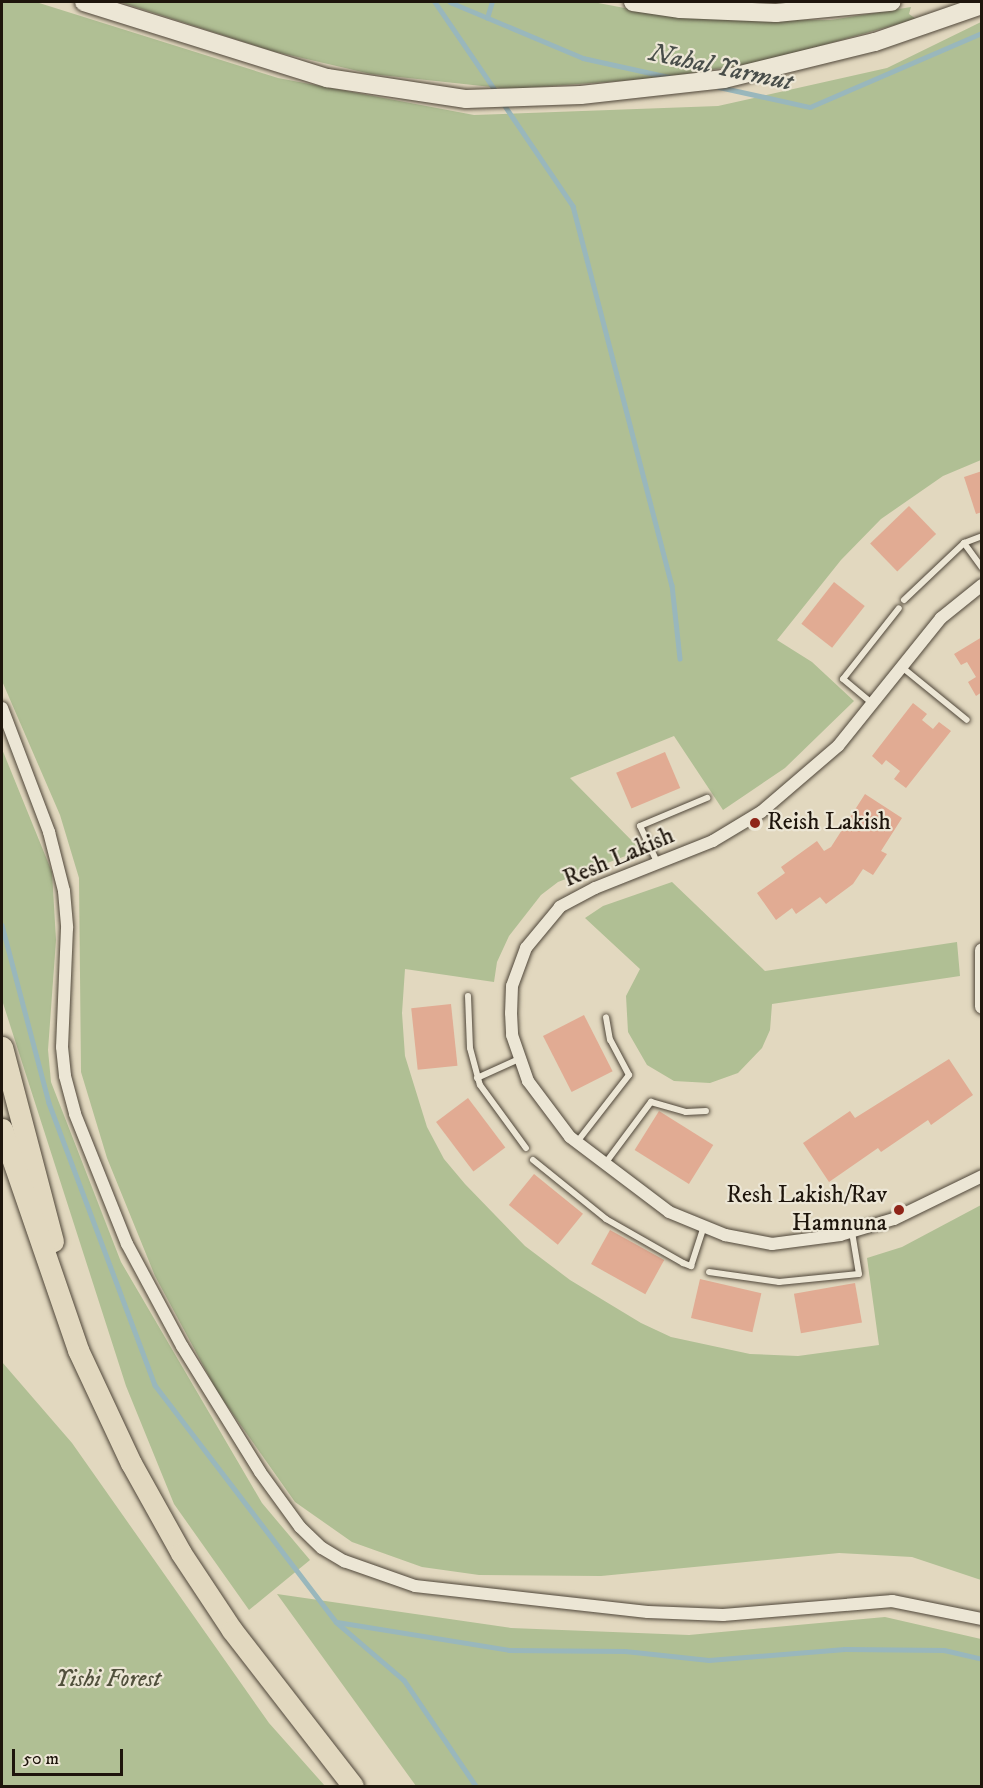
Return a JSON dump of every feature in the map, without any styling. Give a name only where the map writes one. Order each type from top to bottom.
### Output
[{"type":"highway","points":[[2,1047],[96,1395]]},
{"type":"highway","points":[[2,1129],[96,1395],[181,1553],[232,1630],[353,1786]]},
{"type":"main road","points":[[84,2],[327,78],[401,91],[497,99],[581,95],[724,79],[875,42],[981,5]]},
{"type":"main road","points":[[633,2],[680,9],[776,13],[840,9],[891,2]]},
{"type":"street","name":"Resh Lakish","points":[[981,585],[941,618],[874,704],[818,765],[761,812],[713,841],[577,896],[536,932],[513,986],[512,1035],[519,1059],[538,1099],[576,1143],[669,1212],[703,1228],[772,1244],[852,1232],[894,1219],[981,1176]]},
{"type":"street","points":[[2,708],[50,832],[64,891],[67,928],[62,1047],[65,1076],[75,1113],[127,1244],[182,1346],[260,1472],[300,1527],[322,1548],[344,1561],[415,1586],[658,1613],[723,1615],[892,1601],[981,1619]]},
{"type":"street","points":[[981,950],[981,1006]]},
{"type":"lane","points":[[904,600],[964,543],[981,536]]},
{"type":"lane","points":[[964,543],[981,568]]},
{"type":"lane","points":[[874,704],[843,679],[898,608]]},
{"type":"lane","points":[[903,668],[967,720]]},
{"type":"lane","points":[[658,864],[639,826],[707,798]]},
{"type":"lane","points":[[468,996],[470,1048],[477,1078],[496,1112],[526,1148]]},
{"type":"lane","points":[[576,1143],[629,1075],[610,1040],[606,1017]]},
{"type":"lane","points":[[477,1078],[519,1059]]},
{"type":"lane","points":[[604,1165],[651,1102],[686,1112],[706,1111]]},
{"type":"lane","points":[[533,1160],[606,1218],[683,1263],[692,1266],[703,1228]]},
{"type":"lane","points":[[709,1272],[779,1282],[859,1274],[852,1232]]},
{"type":"green space","points":[[2,2],[36,2],[278,78],[474,115],[718,106],[887,68],[981,22],[981,460],[943,476],[881,519],[841,560],[777,640],[812,662],[854,701],[785,768],[723,810],[674,736],[570,778],[641,850],[558,882],[541,895],[509,936],[497,962],[494,982],[405,969],[402,1013],[405,1056],[427,1127],[444,1159],[525,1246],[570,1280],[641,1323],[671,1337],[750,1354],[798,1356],[879,1345],[867,1258],[902,1247],[981,1205],[981,1580],[912,1557],[839,1553],[601,1576],[479,1575],[422,1567],[352,1542],[295,1502],[218,1393],[155,1276],[107,1158],[81,1072],[79,878],[60,815],[2,681]]},
{"type":"green space","points":[[120,2],[593,2],[651,13],[709,19],[831,20],[911,7],[909,14],[916,19],[766,61],[660,78],[510,89],[371,74],[272,51]]},
{"type":"green space","points":[[2,749],[52,872],[56,940],[48,1050],[51,1082],[121,1262],[262,1503],[310,1560],[249,1610],[174,1504],[126,1386],[2,1000]]},
{"type":"green space","points":[[672,882],[765,971],[957,942],[960,976],[772,1004],[770,1030],[762,1048],[738,1073],[710,1083],[674,1081],[647,1065],[628,1032],[626,996],[640,969],[585,918],[603,906]]},
{"type":"green space","name":"Yishi Forest","points":[[2,1362],[72,1443],[269,1723],[325,1786],[2,1786]]},
{"type":"green space","points":[[277,1594],[511,1628],[689,1635],[885,1617],[981,1639],[981,1786],[416,1786]]},
{"type":"building","points":[[982,471],[982,512],[976,514],[964,477]]},
{"type":"building","points":[[909,506],[936,534],[897,572],[870,544]]},
{"type":"building","points":[[834,582],[865,606],[832,648],[801,624]]},
{"type":"building","points":[[982,637],[982,692],[976,696],[968,682],[976,677],[967,662],[961,665],[954,654]]},
{"type":"building","points":[[913,703],[927,714],[922,720],[933,729],[939,722],[951,731],[906,788],[894,779],[900,771],[886,760],[882,765],[872,756]]},
{"type":"building","points":[[665,752],[680,788],[631,809],[616,773]]},
{"type":"building","points":[[865,794],[902,818],[881,851],[887,854],[873,875],[863,869],[853,884],[826,904],[820,897],[796,914],[792,908],[776,920],[757,893],[785,873],[781,867],[817,841],[824,851],[831,847]]},
{"type":"building","points":[[451,1004],[457,1066],[418,1070],[411,1008]]},
{"type":"building","points":[[584,1015],[613,1071],[572,1092],[543,1036]]},
{"type":"building","points":[[949,1059],[973,1095],[931,1125],[928,1120],[881,1152],[878,1148],[829,1182],[803,1143],[850,1111],[855,1118]]},
{"type":"building","points":[[468,1098],[505,1148],[473,1172],[436,1122]]},
{"type":"building","points":[[659,1111],[713,1145],[689,1184],[635,1150]]},
{"type":"building","points":[[534,1174],[583,1214],[558,1245],[509,1205]]},
{"type":"building","points":[[610,1230],[664,1260],[645,1294],[591,1264]]},
{"type":"building","points":[[700,1279],[761,1293],[752,1332],[691,1318]]},
{"type":"building","points":[[855,1283],[862,1322],[801,1333],[794,1294]]},
{"type":"waterway","points":[[435,2],[497,93]]},
{"type":"waterway","name":"Nahal Yarmut","points":[[450,2],[583,58],[673,78]]},
{"type":"waterway","points":[[487,18],[492,2]]},
{"type":"waterway","name":"Nahal Yarmut","points":[[719,87],[810,107],[982,33]]},
{"type":"waterway","points":[[503,103],[573,206],[672,585],[680,659]]},
{"type":"waterway","points":[[2,925],[49,1103],[155,1385],[336,1622],[404,1680],[476,1786]]},
{"type":"waterway","points":[[337,1622],[509,1650],[625,1651],[709,1660],[845,1649],[944,1650],[982,1659]]},
{"type":"place","name":"Reish Lakish","points":[[755,823]]},
{"type":"place","name":"Resh Lakish/Rav Hamnuna","points":[[899,1210]]}]
